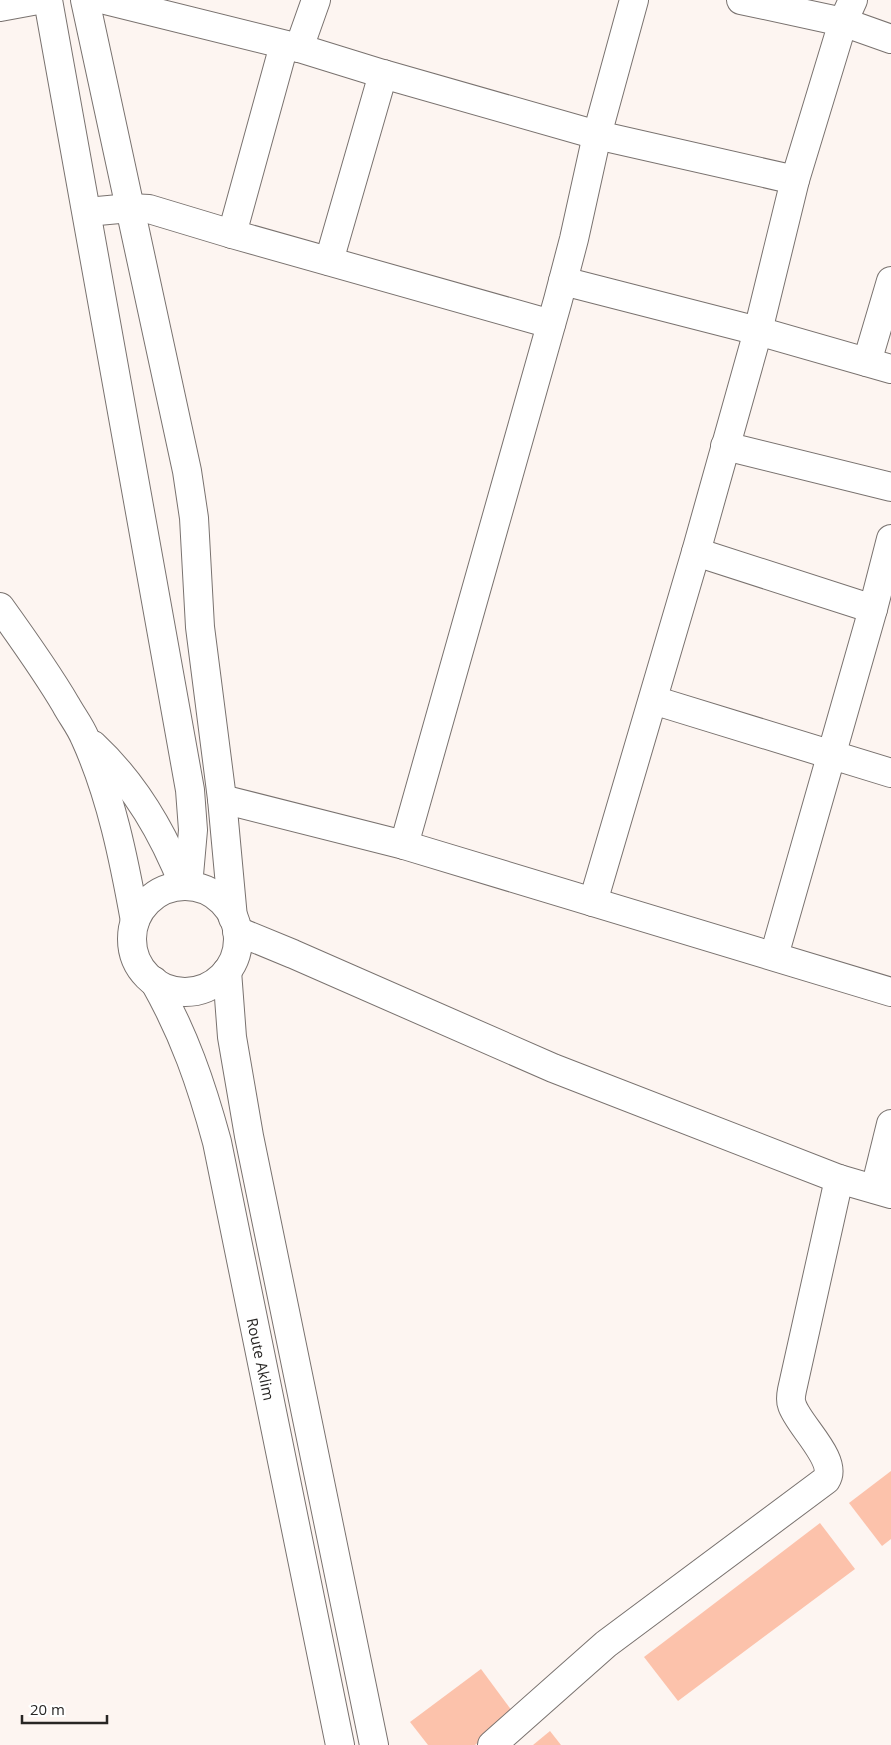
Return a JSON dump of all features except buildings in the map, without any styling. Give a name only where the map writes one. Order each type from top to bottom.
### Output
[{"type":"street","points":[[0,6],[38,0]]},
{"type":"street","points":[[48,0],[188,780],[193,830],[186,886]]},
{"type":"street","points":[[85,0],[187,471],[194,518],[200,626],[222,800],[235,925],[238,945],[234,959],[227,971],[206,988],[192,991],[172,990],[154,981],[144,972],[136,960],[132,934],[135,921],[141,910],[149,900],[171,888],[186,886],[203,889],[215,896],[226,906],[235,925],[302,958],[553,1068],[839,1179],[883,1191],[891,1124]]},
{"type":"street","points":[[105,0],[292,46],[597,135],[795,180]]},
{"type":"street","points":[[232,234],[292,46],[316,0]]},
{"type":"street","points":[[404,846],[551,324],[574,239],[597,135],[634,0]]},
{"type":"street","points":[[753,2],[848,11],[891,39]]},
{"type":"street","points":[[593,902],[696,552],[758,331],[795,180],[848,11]]},
{"type":"street","points":[[329,261],[384,74]]},
{"type":"street","points":[[87,212],[130,208],[149,209],[551,324]]},
{"type":"street","points":[[562,281],[758,331],[879,365],[891,281]]},
{"type":"street","points":[[725,446],[891,487]]},
{"type":"street","points":[[774,956],[832,756],[891,539]]},
{"type":"street","points":[[696,552],[873,609]]},
{"type":"street","points":[[0,607],[50,678],[85,737],[99,772],[110,809],[135,921]]},
{"type":"street","points":[[653,700],[891,773]]},
{"type":"street","points":[[85,737],[103,754],[136,792],[162,835],[186,886]]},
{"type":"street","points":[[222,800],[404,846],[891,992]]},
{"type":"street","points":[[162,835],[168,839],[182,839],[193,830]]},
{"type":"street","points":[[227,971],[232,1037],[242,1102],[374,1745]]},
{"type":"street","name":"Route Aklim","points":[[154,981],[172,1014],[199,1078],[217,1142],[340,1745]]},
{"type":"street","points":[[492,1745],[606,1644],[826,1480],[830,1470],[825,1458],[797,1415],[791,1401],[814,1286],[839,1179]]}]
